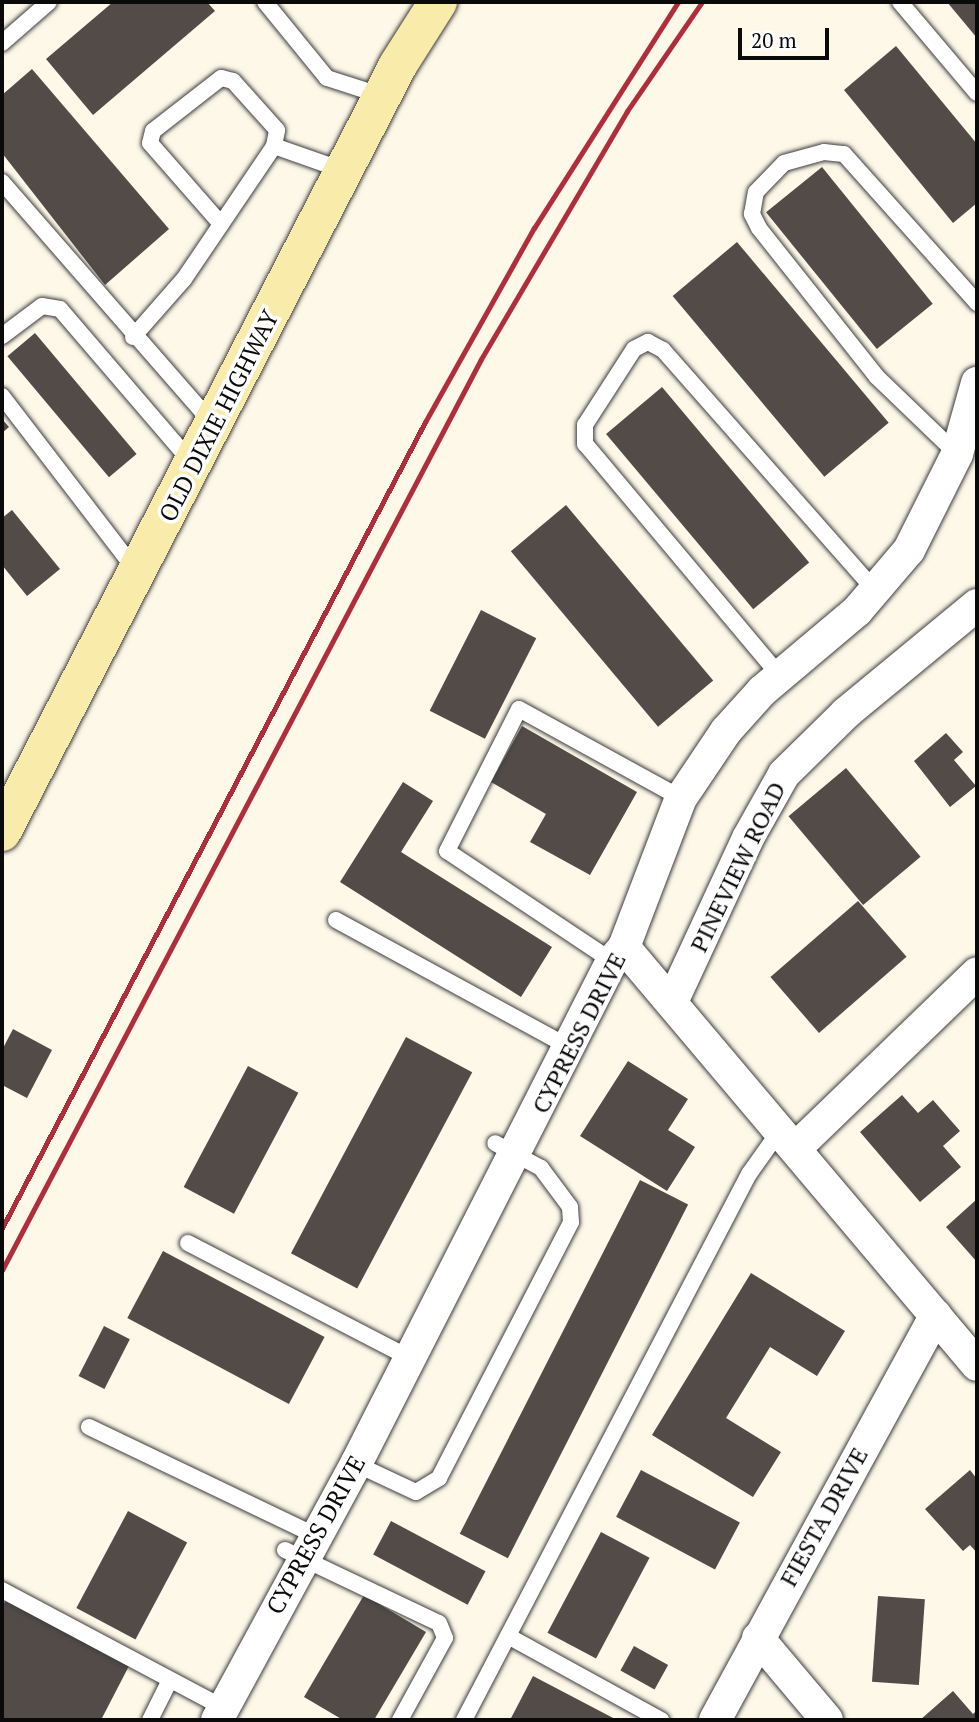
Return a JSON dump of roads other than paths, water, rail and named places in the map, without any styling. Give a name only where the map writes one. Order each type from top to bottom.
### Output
[{"type":"street","name":"OLD DIXIE HIGHWAY","points":[[2,832],[215,426],[383,96],[434,4]]},
{"type":"street","name":"CYPRESS DRIVE","points":[[220,1714],[300,1548],[356,1464],[506,1149],[571,1048],[618,954],[681,798],[726,731],[780,676],[876,592],[920,531],[957,454],[977,383]]},
{"type":"street","name":"PINEVIEW ROAD","points":[[672,1002],[748,838],[784,774],[846,713],[977,605]]},
{"type":"street","points":[[618,954],[672,1002],[977,1365]]},
{"type":"street","points":[[789,1138],[977,973]]},
{"type":"street","name":"FIESTA DRIVE","points":[[715,1720],[936,1315]]},
{"type":"street","points":[[758,1638],[827,1720]]},
{"type":"lane","points":[[2,43],[49,2]]},
{"type":"lane","points":[[265,2],[327,78],[383,96]]},
{"type":"lane","points":[[900,2],[977,93]]},
{"type":"lane","points":[[133,337],[184,279],[274,146],[277,130],[233,81],[221,78],[153,131],[150,143],[221,223]]},
{"type":"lane","points":[[274,146],[345,171]]},
{"type":"lane","points":[[957,454],[877,377],[759,228],[752,214],[756,192],[784,163],[824,152],[844,154],[977,303]]},
{"type":"lane","points":[[2,182],[133,337],[215,426]]},
{"type":"lane","points":[[2,336],[41,306],[60,309],[194,466]]},
{"type":"lane","points":[[780,676],[585,444],[585,425],[634,349],[648,342],[663,350],[876,592]]},
{"type":"lane","points":[[2,396],[138,573]]},
{"type":"lane","points":[[618,954],[447,850],[519,709],[681,798]]},
{"type":"lane","points":[[336,920],[571,1048]]},
{"type":"lane","points":[[464,1720],[749,1174],[789,1138]]},
{"type":"lane","points":[[356,1464],[416,1492],[439,1478],[570,1222],[570,1207],[541,1168],[506,1149]]},
{"type":"lane","points":[[188,1243],[408,1357]]},
{"type":"lane","points":[[89,1427],[300,1548],[439,1623],[445,1639],[400,1720]]},
{"type":"lane","points":[[2,1590],[169,1682],[220,1714]]},
{"type":"lane","points":[[508,1636],[661,1720]]},
{"type":"lane","points":[[149,1720],[169,1682]]},
{"type":"railway","points":[[2,1228],[425,422],[534,228],[678,2]]},
{"type":"railway","points":[[2,1270],[481,359],[627,111],[702,2]]}]
